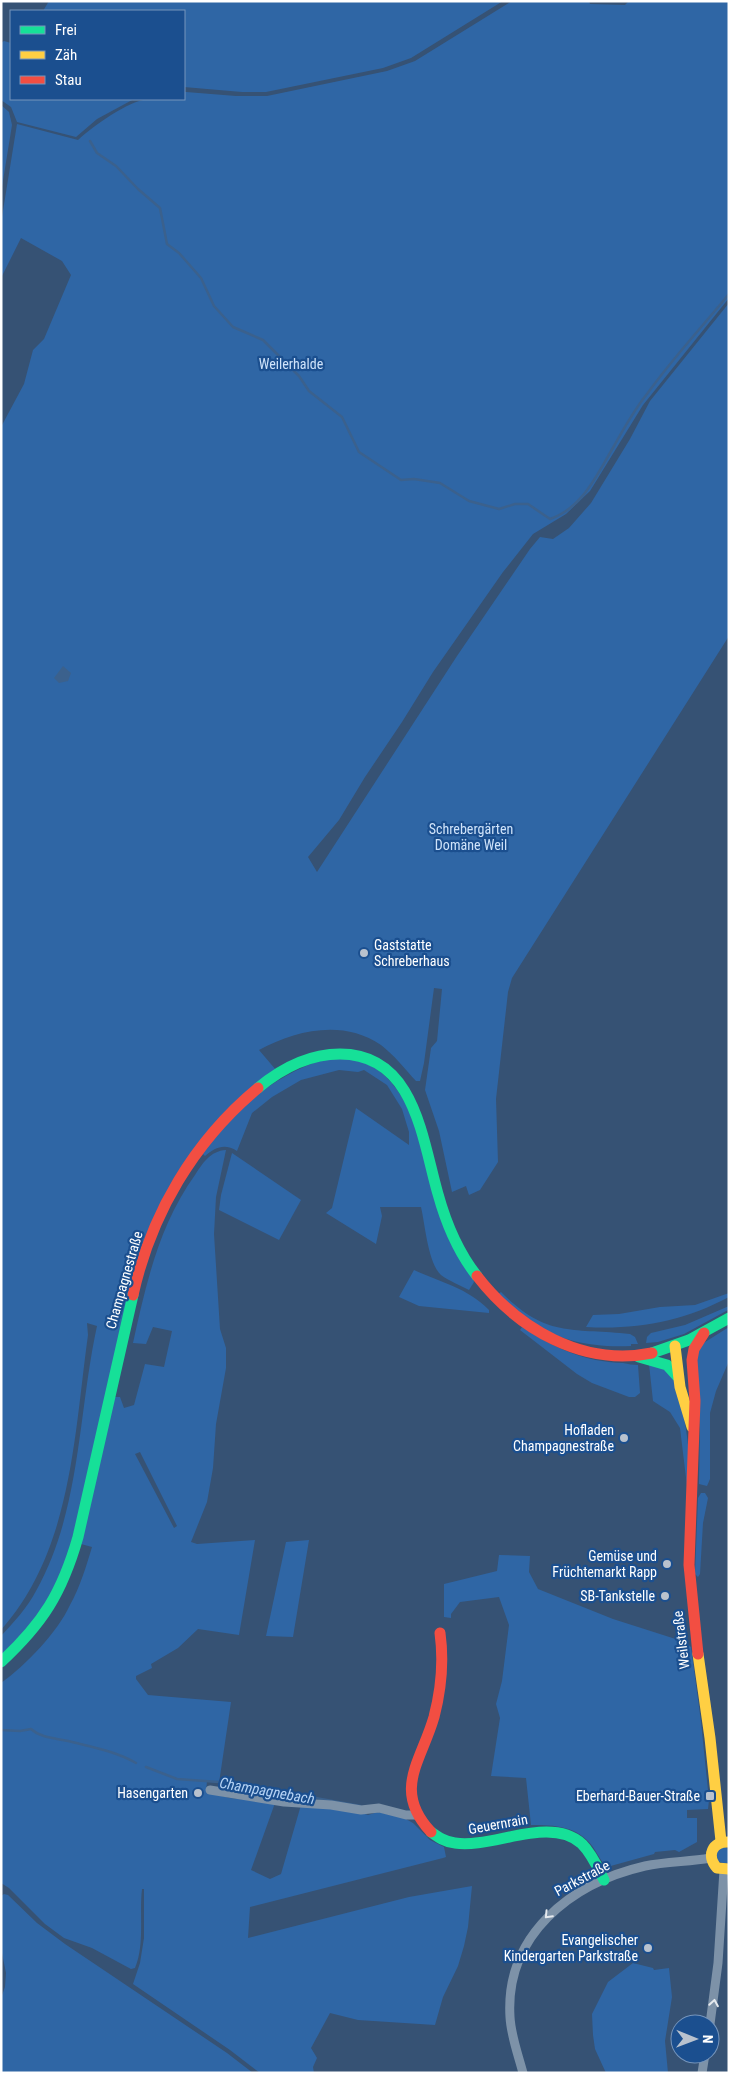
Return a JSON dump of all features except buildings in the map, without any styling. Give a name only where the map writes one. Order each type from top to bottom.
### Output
[{"type":"main road","name":"Champagnestraße","points":[[1,1662],[43,1619],[66,1577],[80,1528],[138,1273],[146,1246],[161,1212],[184,1172],[220,1125],[254,1092],[293,1065],[319,1054],[341,1053],[370,1059],[388,1071],[402,1086],[414,1107],[436,1189],[447,1222],[463,1256],[483,1286],[518,1319],[558,1342],[587,1351],[658,1356],[675,1346]]},
{"type":"main road","points":[[692,1374],[675,1346],[729,1318]]},
{"type":"main road","name":"Weilstraße","points":[[705,1332],[694,1349],[692,1374],[695,1401],[694,1484],[689,1551],[690,1580],[696,1641],[725,1842]]},
{"type":"main road","name":"Weilstraße","points":[[675,1346],[678,1378],[686,1411],[694,1433]]},
{"type":"main road","points":[[658,1356],[670,1366],[678,1378]]},
{"type":"main road","name":"Geuernrain","points":[[440,1633],[442,1659],[437,1706],[427,1740],[411,1782],[410,1798],[416,1815],[434,1835],[447,1842],[462,1845],[478,1845],[527,1833],[553,1833],[570,1837],[586,1849],[604,1880]]},
{"type":"main road","points":[[725,1842],[712,1848],[710,1858],[715,1866],[726,1869]]},
{"type":"street","points":[[210,1790],[284,1802],[331,1805],[364,1810],[379,1808],[406,1815],[416,1815]]},
{"type":"street","name":"Parkstraße","points":[[523,2073],[511,2032],[509,2009],[512,1983],[519,1961],[539,1926],[554,1909],[576,1894],[604,1880],[644,1866],[710,1858]]},
{"type":"street","points":[[712,2014],[724,1940],[726,1869]]},
{"type":"green space","points":[[49,1],[503,1],[411,58],[383,68],[266,92],[185,87],[185,10],[44,10]]},
{"type":"green space","points":[[512,1],[589,1],[590,4],[625,5],[629,1],[729,1],[729,298],[643,405],[590,491],[566,514],[533,534],[503,572],[433,672],[339,820],[308,857],[317,872],[457,656],[530,549],[540,537],[553,539],[569,528],[591,503],[630,439],[650,401],[729,303],[729,636],[512,978],[508,992],[496,1099],[498,1162],[480,1190],[469,1195],[466,1186],[452,1192],[439,1131],[425,1090],[431,1048],[437,1041],[442,989],[434,988],[420,1081],[416,1081],[381,1045],[351,1032],[320,1030],[304,1033],[288,1037],[259,1050],[276,1070],[265,1077],[158,1208],[64,1570],[40,1614],[1,1656],[1,1636],[24,1609],[36,1591],[51,1560],[62,1528],[76,1461],[97,1326],[87,1323],[88,1335],[73,1452],[56,1528],[43,1564],[25,1598],[1,1630],[1,427],[24,384],[33,350],[44,339],[71,275],[62,261],[21,238],[1,278],[1,223],[17,124],[78,140],[111,115],[131,104],[144,100],[185,100],[185,92],[267,96],[387,71],[415,61]]},
{"type":"green space","points":[[4,41],[10,43],[10,100],[132,100],[97,119],[76,137],[17,122],[11,107],[1,100],[1,43]]},
{"type":"green space","points":[[1,105],[9,112],[12,125],[1,193]]},
{"type":"green space","points":[[344,1058],[365,1063],[381,1072],[394,1085],[409,1109],[474,1282],[469,1290],[444,1277],[437,1269],[430,1253],[421,1207],[380,1207],[382,1216],[376,1244],[326,1213],[332,1208],[356,1108],[409,1145],[409,1132],[402,1109],[387,1085],[364,1070],[358,1072],[339,1070],[301,1080],[272,1097],[252,1113],[237,1151],[228,1147],[220,1147],[205,1156],[202,1153],[228,1122],[256,1096],[287,1075],[324,1059]]},
{"type":"green space","points":[[226,1150],[216,1197],[214,1234],[220,1329],[226,1348],[226,1368],[216,1424],[213,1468],[207,1502],[191,1542],[197,1544],[255,1540],[239,1635],[198,1629],[178,1648],[151,1664],[152,1668],[136,1676],[136,1679],[148,1695],[231,1702],[219,1783],[207,1781],[206,1792],[230,1798],[275,1803],[251,1870],[270,1879],[281,1874],[301,1805],[359,1812],[368,1815],[378,1812],[404,1818],[413,1823],[430,1840],[444,1847],[446,1857],[443,1858],[250,1907],[248,1938],[409,1897],[472,1886],[464,1946],[458,1966],[443,1997],[435,2025],[358,2020],[330,2013],[311,2048],[317,2058],[313,2067],[314,2073],[260,2073],[230,2050],[133,1984],[140,1963],[144,1938],[144,1889],[142,1889],[141,1899],[140,1949],[135,1968],[131,1969],[92,1948],[64,1938],[45,1924],[9,1888],[1,1883],[1,1683],[21,1667],[49,1637],[64,1616],[80,1584],[92,1547],[81,1544],[114,1397],[120,1397],[124,1408],[134,1405],[145,1364],[164,1367],[172,1331],[153,1327],[146,1344],[133,1343],[155,1256],[172,1214],[183,1194],[204,1162],[211,1155]],"holes":[[[140,1452],[177,1526],[174,1528],[135,1454]]]},
{"type":"green space","points":[[232,1153],[301,1200],[279,1240],[219,1210]]},
{"type":"green space","points":[[414,1270],[472,1296],[489,1310],[489,1313],[419,1306],[399,1297]]},
{"type":"green space","points":[[501,1292],[517,1307],[546,1324],[576,1330],[630,1334],[635,1337],[638,1344],[631,1344],[631,1346],[604,1346],[564,1338],[527,1320],[497,1295]]},
{"type":"green space","points":[[729,1293],[729,1297],[677,1318],[624,1327],[586,1327],[593,1315],[619,1314],[660,1307],[695,1305]]},
{"type":"green space","points":[[729,1306],[728,1310],[684,1334],[658,1342],[646,1343],[647,1337],[651,1333],[685,1325]]},
{"type":"green space","points":[[522,1327],[558,1347],[583,1357],[638,1365],[640,1393],[635,1397],[629,1397],[592,1383],[577,1374],[520,1330]]},
{"type":"green space","points":[[729,1327],[729,1361],[716,1391],[710,1413],[710,1479],[707,1486],[699,1484],[700,1429],[696,1356],[702,1344]]},
{"type":"green space","points":[[649,1364],[665,1368],[672,1375],[676,1385],[688,1447],[689,1476],[687,1486],[680,1428],[670,1412],[653,1401]]},
{"type":"green space","points":[[701,1493],[705,1493],[708,1498],[703,1523],[700,1574],[698,1577],[695,1574],[698,1498]]},
{"type":"green space","points":[[309,1540],[293,1637],[266,1636],[286,1542]]},
{"type":"green space","points":[[499,1555],[530,1556],[529,1572],[538,1589],[613,1619],[685,1642],[691,1647],[709,1800],[708,1809],[687,1810],[687,1818],[697,1818],[697,1842],[679,1852],[675,1850],[655,1852],[654,1854],[607,1867],[587,1840],[573,1831],[557,1826],[531,1825],[526,1778],[491,1776],[500,1718],[496,1704],[502,1681],[509,1625],[499,1597],[460,1602],[451,1614],[451,1618],[444,1617],[444,1584],[497,1571]]},
{"type":"green space","points":[[725,1847],[729,1849],[729,1862],[725,1864],[718,1861],[716,1853],[719,1848]]},
{"type":"green space","points":[[4,1894],[8,1895],[37,1923],[65,1944],[227,2053],[253,2073],[1,2073],[1,1998],[5,1987],[6,1973],[1,1948],[1,1896]]},
{"type":"green space","points":[[633,1963],[653,1968],[654,1970],[669,1968],[672,1997],[665,2041],[668,2073],[606,2073],[595,2049],[592,2014],[608,1982]]},
{"type":"shaded area","points":[[63,666],[71,673],[68,681],[59,683],[54,678]]},
{"type":"waterway","points":[[90,141],[97,153],[116,166],[160,208],[167,244],[179,253],[201,278],[214,306],[233,327],[263,340],[299,376],[309,391],[342,417],[359,452],[401,480],[414,479],[440,483],[469,501],[499,509],[515,504],[528,504],[550,519],[572,507],[595,478],[642,400],[729,294]]},
{"type":"waterway","name":"Champagnebach","points":[[1,1730],[20,1731],[31,1729],[44,1736],[120,1755],[136,1763]]},
{"type":"waterway","name":"Champagnebach","points":[[146,1767],[177,1779],[247,1784],[255,1791],[282,1792],[360,1806]]},
{"type":"traffic: fast","points":[[258,1088],[286,1068],[317,1056],[340,1054],[365,1058],[385,1068],[400,1084],[411,1103],[420,1126],[445,1216],[458,1247],[477,1276]]},
{"type":"traffic: fast","points":[[1,1662],[40,1620],[58,1591],[72,1557],[133,1295]]},
{"type":"traffic: fast","points":[[652,1353],[689,1340],[729,1318]]},
{"type":"traffic: fast","points":[[639,1357],[667,1365],[677,1376]]},
{"type":"traffic: fast","points":[[431,1832],[448,1842],[470,1844],[538,1833],[554,1832],[569,1836],[586,1848],[604,1880]]},
{"type":"traffic: slow","points":[[675,1346],[680,1387],[692,1427]]},
{"type":"traffic: slow","points":[[698,1654],[710,1738],[721,1841]]},
{"type":"traffic: slow","points":[[729,1842],[718,1844],[711,1854],[717,1868],[729,1869]]},
{"type":"traffic: jam","points":[[133,1295],[151,1236],[178,1181],[214,1131],[258,1088]]},
{"type":"traffic: jam","points":[[477,1276],[493,1295],[512,1312],[554,1340],[577,1349],[601,1354],[626,1356],[652,1353]]},
{"type":"traffic: jam","points":[[698,1654],[689,1565],[695,1401],[692,1360],[694,1349],[704,1333]]},
{"type":"traffic: jam","points":[[431,1832],[419,1817],[413,1803],[411,1789],[417,1762],[429,1733],[438,1697],[442,1665],[440,1633]]},
{"type":"place","name":"Gaststatte Schreberhaus","points":[[364,953]]},
{"type":"place","name":"Hofladen Champagnestraße","points":[[624,1438]]},
{"type":"place","name":"Gemüse und Früchtemarkt Rapp","points":[[667,1564]]},
{"type":"place","name":"SB-Tankstelle","points":[[665,1596]]},
{"type":"place","name":"Hasengarten","points":[[198,1793]]},
{"type":"place","name":"Eberhard-Bauer-Straße","points":[[710,1796]]},
{"type":"place","name":"Evangelischer Kindergarten Parkstraße","points":[[648,1948]]},
{"type":"park label","name":"Weilerhalde","points":[[291,364]]},
{"type":"park label","name":"Schrebergärten Domäne Weil","points":[[471,838]]}]
